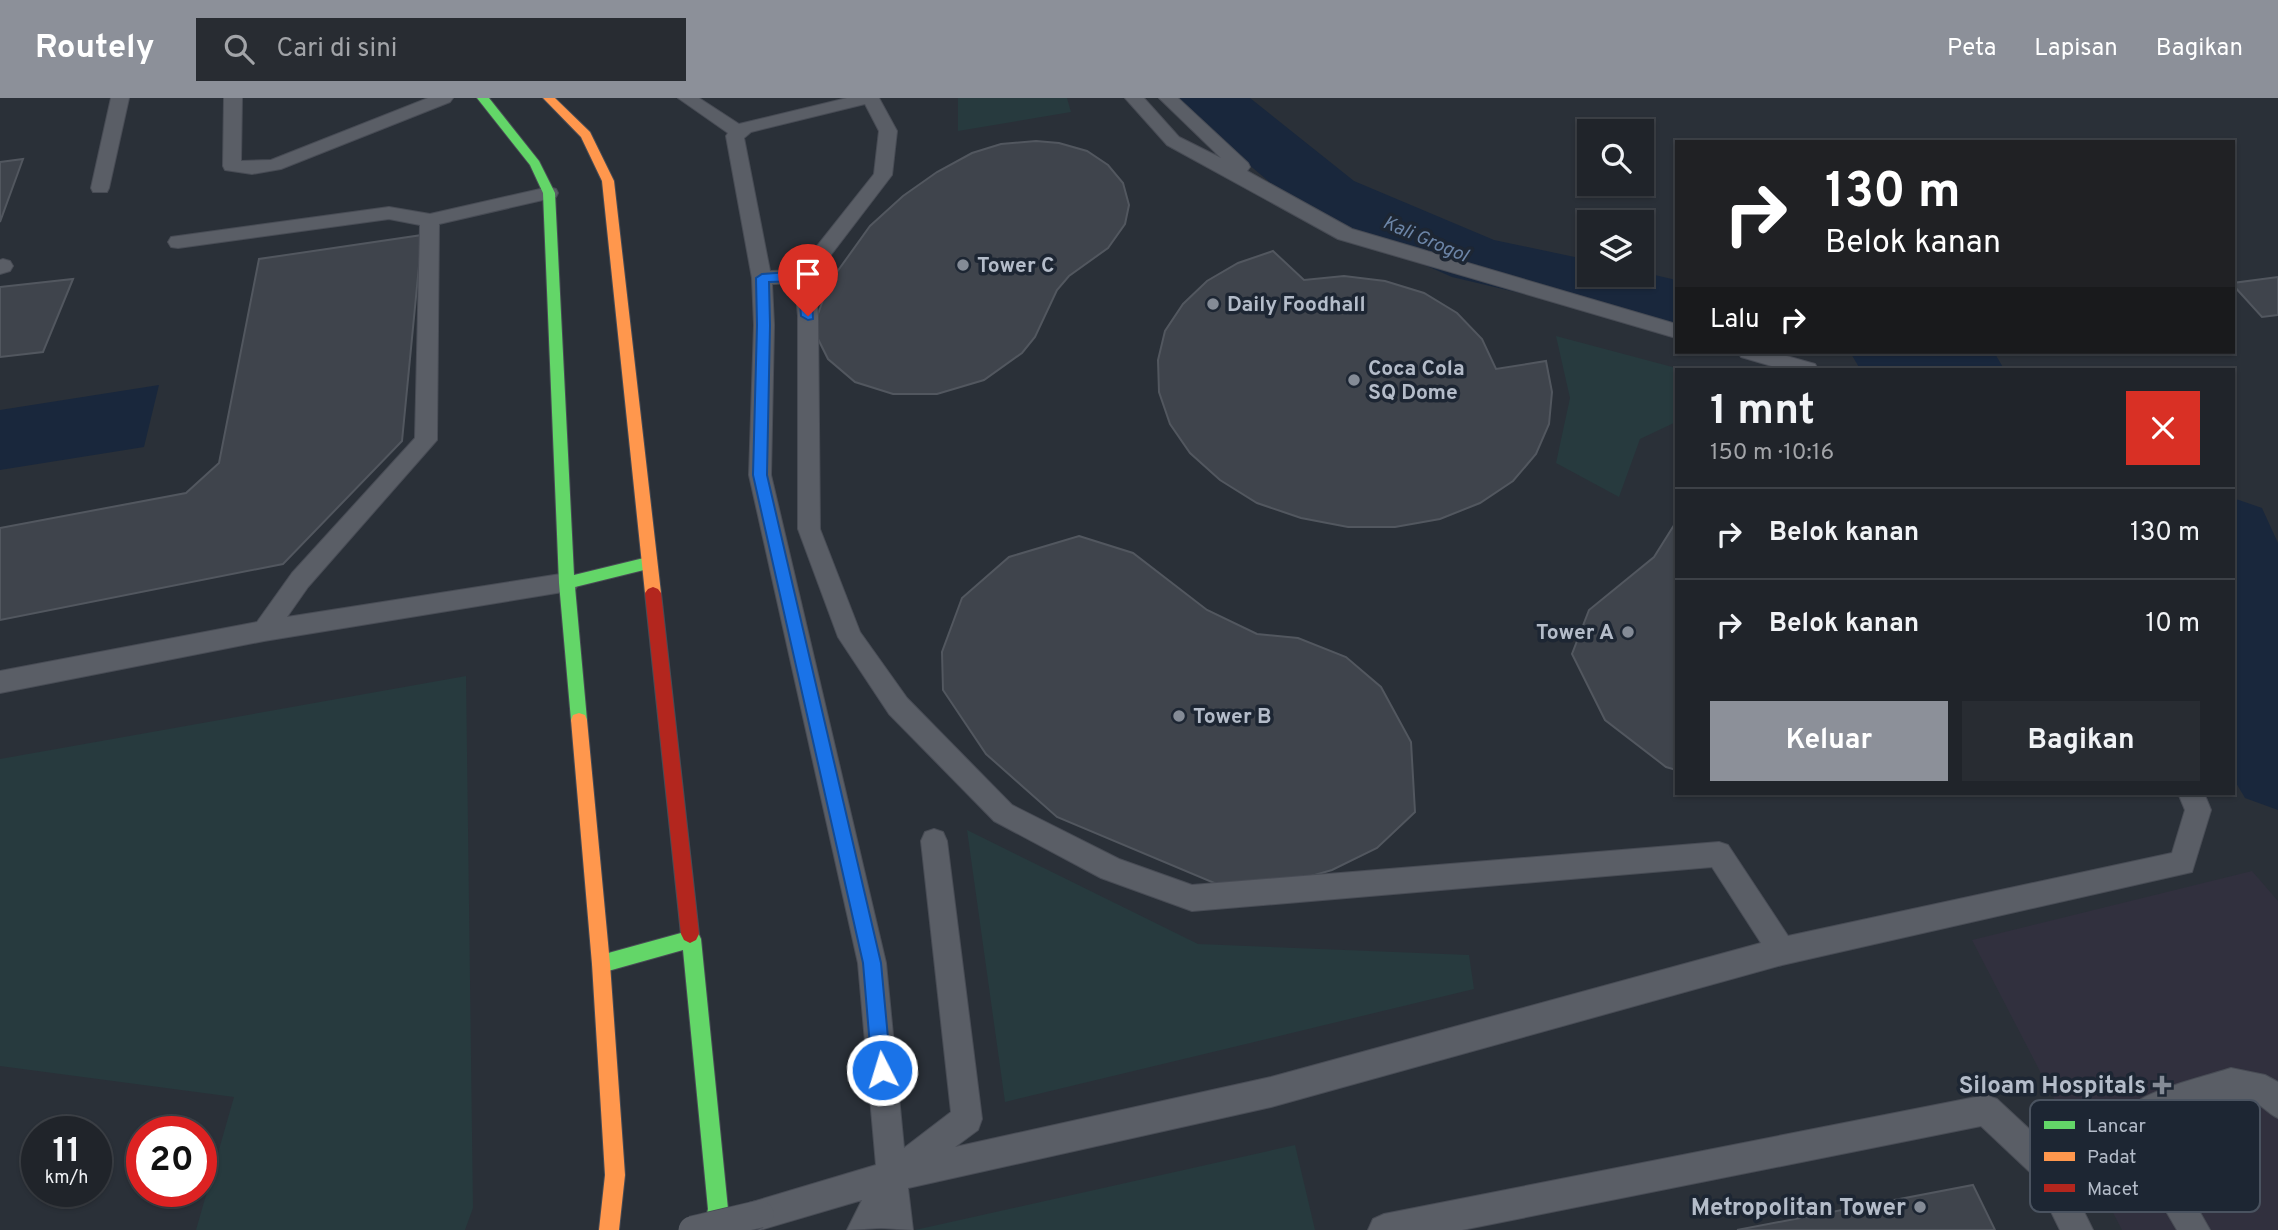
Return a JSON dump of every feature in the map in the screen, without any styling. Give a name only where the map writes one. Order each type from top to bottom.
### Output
[{"type":"street","points":[[483,98],[555,192],[567,583],[601,964],[615,1175],[609,1230]]},
{"type":"street","points":[[549,98],[579,125],[595,145],[602,182],[692,939],[718,1209],[713,1230]]},
{"type":"street","points":[[567,583],[648,564]]},
{"type":"street","points":[[601,964],[692,939]]},
{"type":"lane","points":[[100,188],[120,98]]},
{"type":"lane","points":[[233,98],[232,166],[252,168],[274,164],[444,98]]},
{"type":"lane","points":[[687,98],[738,132]]},
{"type":"lane","points":[[897,1230],[872,963],[760,475],[764,325],[762,278],[735,136],[745,128],[870,98],[888,131],[883,175],[804,276],[808,316],[809,529],[850,637],[898,706],[1003,813],[1111,869],[1192,898],[1719,854],[1783,951]]},
{"type":"lane","points":[[1134,98],[1173,141],[1345,234],[1675,331]]},
{"type":"lane","points":[[1168,98],[1268,190]]},
{"type":"lane","points":[[178,242],[389,213],[430,220],[555,192]]},
{"type":"lane","points":[[264,631],[300,580],[426,440],[430,220]]},
{"type":"lane","points":[[762,278],[804,276]]},
{"type":"lane","points":[[1755,354],[1804,368]]},
{"type":"lane","points":[[0,682],[264,631],[567,583]]},
{"type":"lane","points":[[692,1230],[760,1214],[892,1176],[1271,1092],[1783,951],[2182,863],[2198,810],[2192,795]]},
{"type":"lane","points":[[863,1230],[892,1176],[967,1119],[934,841]]},
{"type":"lane","points":[[2180,1100],[2231,1083],[2265,1090],[2278,1103]]},
{"type":"lane","points":[[1384,1230],[1986,1110],[2030,1151]]},
{"type":"lane","points":[[2068,1212],[2077,1230]]},
{"type":"lane","points":[[2184,1212],[2194,1230]]},
{"type":"shaded area","points":[[159,385],[144,447],[0,470],[0,410]]},
{"type":"shaded area","name":"Siloam Hospitals","points":[[2252,871],[2278,901],[2278,1230],[2122,1230],[2113,1212],[2260,1212],[2260,1100],[2055,1100],[1972,940]]},
{"type":"green space","points":[[958,98],[1067,98],[1071,112],[958,131]]},
{"type":"green space","points":[[1556,336],[1676,368],[1675,422],[1640,439],[1619,497],[1556,463],[1570,398]]},
{"type":"green space","points":[[466,676],[473,1208],[465,1230],[196,1230],[203,1207],[217,1207],[217,1156],[234,1097],[0,1066],[0,759]]},
{"type":"green space","points":[[967,830],[1198,944],[1469,955],[1474,989],[1005,1102]]},
{"type":"green space","points":[[1295,1145],[1315,1230],[915,1230]]},
{"type":"building","name":"Tower C","points":[[1036,141],[1059,143],[1087,151],[1108,165],[1123,183],[1129,205],[1125,224],[1108,248],[1069,276],[1057,290],[1035,337],[1022,353],[984,380],[937,394],[893,394],[855,382],[828,359],[817,337],[818,314],[829,283],[870,226],[903,196],[937,172],[972,153],[1001,144]]},
{"type":"building","points":[[23,159],[0,222],[0,162]]},
{"type":"building","points":[[422,235],[402,441],[283,564],[0,620],[0,528],[186,493],[219,463],[259,259]]},
{"type":"building","name":"Coca Cola SQ Dome","points":[[1273,251],[1304,280],[1344,276],[1385,281],[1424,293],[1457,313],[1482,339],[1496,369],[1546,361],[1552,392],[1549,424],[1536,454],[1513,481],[1480,503],[1440,519],[1395,527],[1348,527],[1301,518],[1257,503],[1220,480],[1190,453],[1170,424],[1159,392],[1158,360],[1165,331],[1183,304],[1207,281],[1238,263]]},
{"type":"building","points":[[2278,277],[2278,315],[2262,317],[2235,287],[2235,283]]},
{"type":"building","points":[[73,279],[43,352],[0,357],[0,287]]},
{"type":"building","name":"Tower A","points":[[1675,524],[1675,770],[1666,767],[1605,720],[1572,654],[1589,610],[1654,557]]},
{"type":"building","name":"Tower B","points":[[1079,536],[1133,553],[1207,610],[1257,634],[1298,638],[1346,657],[1381,687],[1411,742],[1415,812],[1377,848],[1332,870],[1273,887],[1219,885],[1057,817],[986,754],[943,690],[942,652],[962,598],[1009,557]]},
{"type":"building","name":"Metropolitan Tower","points":[[1973,1185],[1995,1230],[1737,1230]]},
{"type":"waterway","name":"Kali Grogol","points":[[1210,98],[1330,197],[1477,260],[1675,305]]},
{"type":"waterway","name":"Kali Grogol","points":[[1897,354],[1961,368]]},
{"type":"waterway","name":"Kali Grogol","points":[[2235,539],[2251,599],[2273,763],[2278,768]]},
{"type":"traffic: fast","points":[[483,98],[535,164],[549,193],[567,583],[579,720]]},
{"type":"traffic: fast","points":[[567,583],[648,563]]},
{"type":"traffic: fast","points":[[690,934],[718,1209],[713,1230]]},
{"type":"traffic: fast","points":[[601,964],[692,939]]},
{"type":"traffic: slow","points":[[549,98],[586,135],[608,181],[653,593]]},
{"type":"traffic: slow","points":[[579,720],[601,964],[615,1175],[609,1230]]},
{"type":"traffic: jam","points":[[653,593],[690,934]]},
{"type":"place","name":"Tower C","points":[[963,265]]},
{"type":"place","name":"Daily Foodhall","points":[[1213,304]]},
{"type":"place","name":"Coca Cola SQ Dome","points":[[1354,380]]},
{"type":"place","name":"Tower A","points":[[1628,632]]},
{"type":"place","name":"Tower B","points":[[1179,716]]},
{"type":"place","name":"Siloam Hospitals","points":[[2162,1085]]},
{"type":"place","name":"Metropolitan Tower","points":[[1920,1207]]},
{"type":"route","points":[[808,316],[804,276],[762,278],[764,325],[760,475],[872,963],[882,1070]]}]
